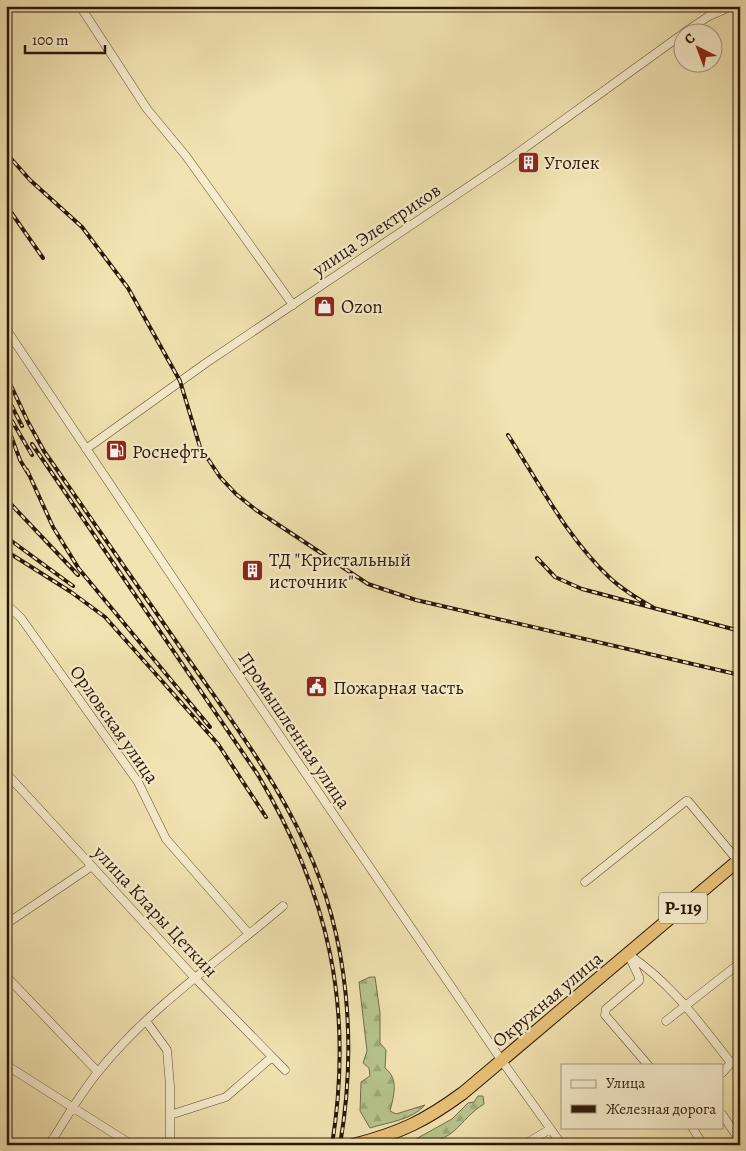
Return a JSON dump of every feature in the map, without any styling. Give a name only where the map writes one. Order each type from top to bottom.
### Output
[{"type":"highway","name":"Окружная улица","points":[[358,1144],[398,1132],[431,1116],[502,1061],[739,860]]},
{"type":"street","points":[[80,6],[148,110],[186,156],[293,304]]},
{"type":"street","name":"улица Электриков","points":[[700,22],[732,6]]},
{"type":"street","name":"улица Электриков","points":[[86,449],[293,304],[508,160],[674,40]]},
{"type":"street","name":"Промышленная улица","points":[[6,329],[502,1061],[562,1145]]},
{"type":"street","name":"Орловская улица","points":[[6,604],[21,618],[138,782],[166,839],[249,934]]},
{"type":"street","name":"улица Клары Цеткин","points":[[6,773],[194,977],[285,1070]]},
{"type":"street","points":[[585,882],[686,801],[739,860]]},
{"type":"street","points":[[6,924],[92,866]]},
{"type":"street","points":[[49,1145],[98,1072],[146,1021],[194,977],[282,906]]},
{"type":"street","points":[[628,954],[659,976],[687,1006],[731,1063]]},
{"type":"street","points":[[628,954],[639,977],[639,981],[606,1009],[606,1015],[647,1064]]},
{"type":"street","points":[[666,1021],[740,963]]},
{"type":"street","points":[[6,976],[98,1072]]},
{"type":"street","points":[[146,1021],[167,1050],[170,1086],[170,1145]]},
{"type":"street","points":[[170,1115],[226,1097],[272,1057]]},
{"type":"street","points":[[724,1071],[731,1063],[740,1059]]},
{"type":"street","points":[[6,1065],[74,1106],[120,1142],[132,1145]]},
{"type":"street","points":[[724,1117],[740,1141]]},
{"type":"street","points":[[693,1128],[703,1145]]},
{"type":"street","points":[[524,1145],[550,1129]]},
{"type":"green space","points":[[375,977],[380,1013],[380,1043],[386,1050],[385,1068],[394,1082],[394,1093],[390,1111],[396,1114],[425,1105],[407,1117],[370,1128],[360,1111],[361,1082],[370,1076],[369,1068],[363,1063],[367,1051],[359,982]]},
{"type":"green space","points":[[478,1096],[483,1096],[484,1104],[449,1135],[431,1142],[405,1145],[452,1119],[468,1103],[474,1102]]},
{"type":"railway","points":[[6,153],[30,180],[82,227],[128,288],[180,381],[200,447],[220,477],[236,494],[256,510],[368,584],[416,600],[740,675]]},
{"type":"railway","points":[[6,205],[43,258]]},
{"type":"railway","points":[[6,375],[44,451],[252,750],[281,797],[306,846],[321,881],[332,917],[346,992],[348,1069],[340,1145]]},
{"type":"railway","points":[[6,395],[22,426]]},
{"type":"railway","points":[[12,421],[32,455]]},
{"type":"railway","points":[[7,425],[20,460],[29,475]]},
{"type":"railway","points":[[508,435],[567,528],[595,563],[615,582],[654,608]]},
{"type":"railway","points":[[32,444],[258,775],[282,819],[303,864],[318,908],[330,953],[337,999],[340,1046],[338,1094],[332,1145]]},
{"type":"railway","points":[[27,470],[53,527],[79,569],[210,727]]},
{"type":"railway","points":[[6,499],[78,575]]},
{"type":"railway","points":[[6,537],[73,586]]},
{"type":"railway","points":[[6,551],[71,592],[105,617],[218,744],[266,817]]},
{"type":"railway","points":[[537,558],[555,577],[582,589],[740,631]]},
{"type":"place","name":"Уголек","points":[[528,162]]},
{"type":"place","name":"Ozon","points":[[325,306]]},
{"type":"place","name":"Роснефть","points":[[116,451]]},
{"type":"place","name":"ТД \"Кристальный источник\"","points":[[253,570]]},
{"type":"place","name":"Пожарная часть","points":[[317,687]]}]
